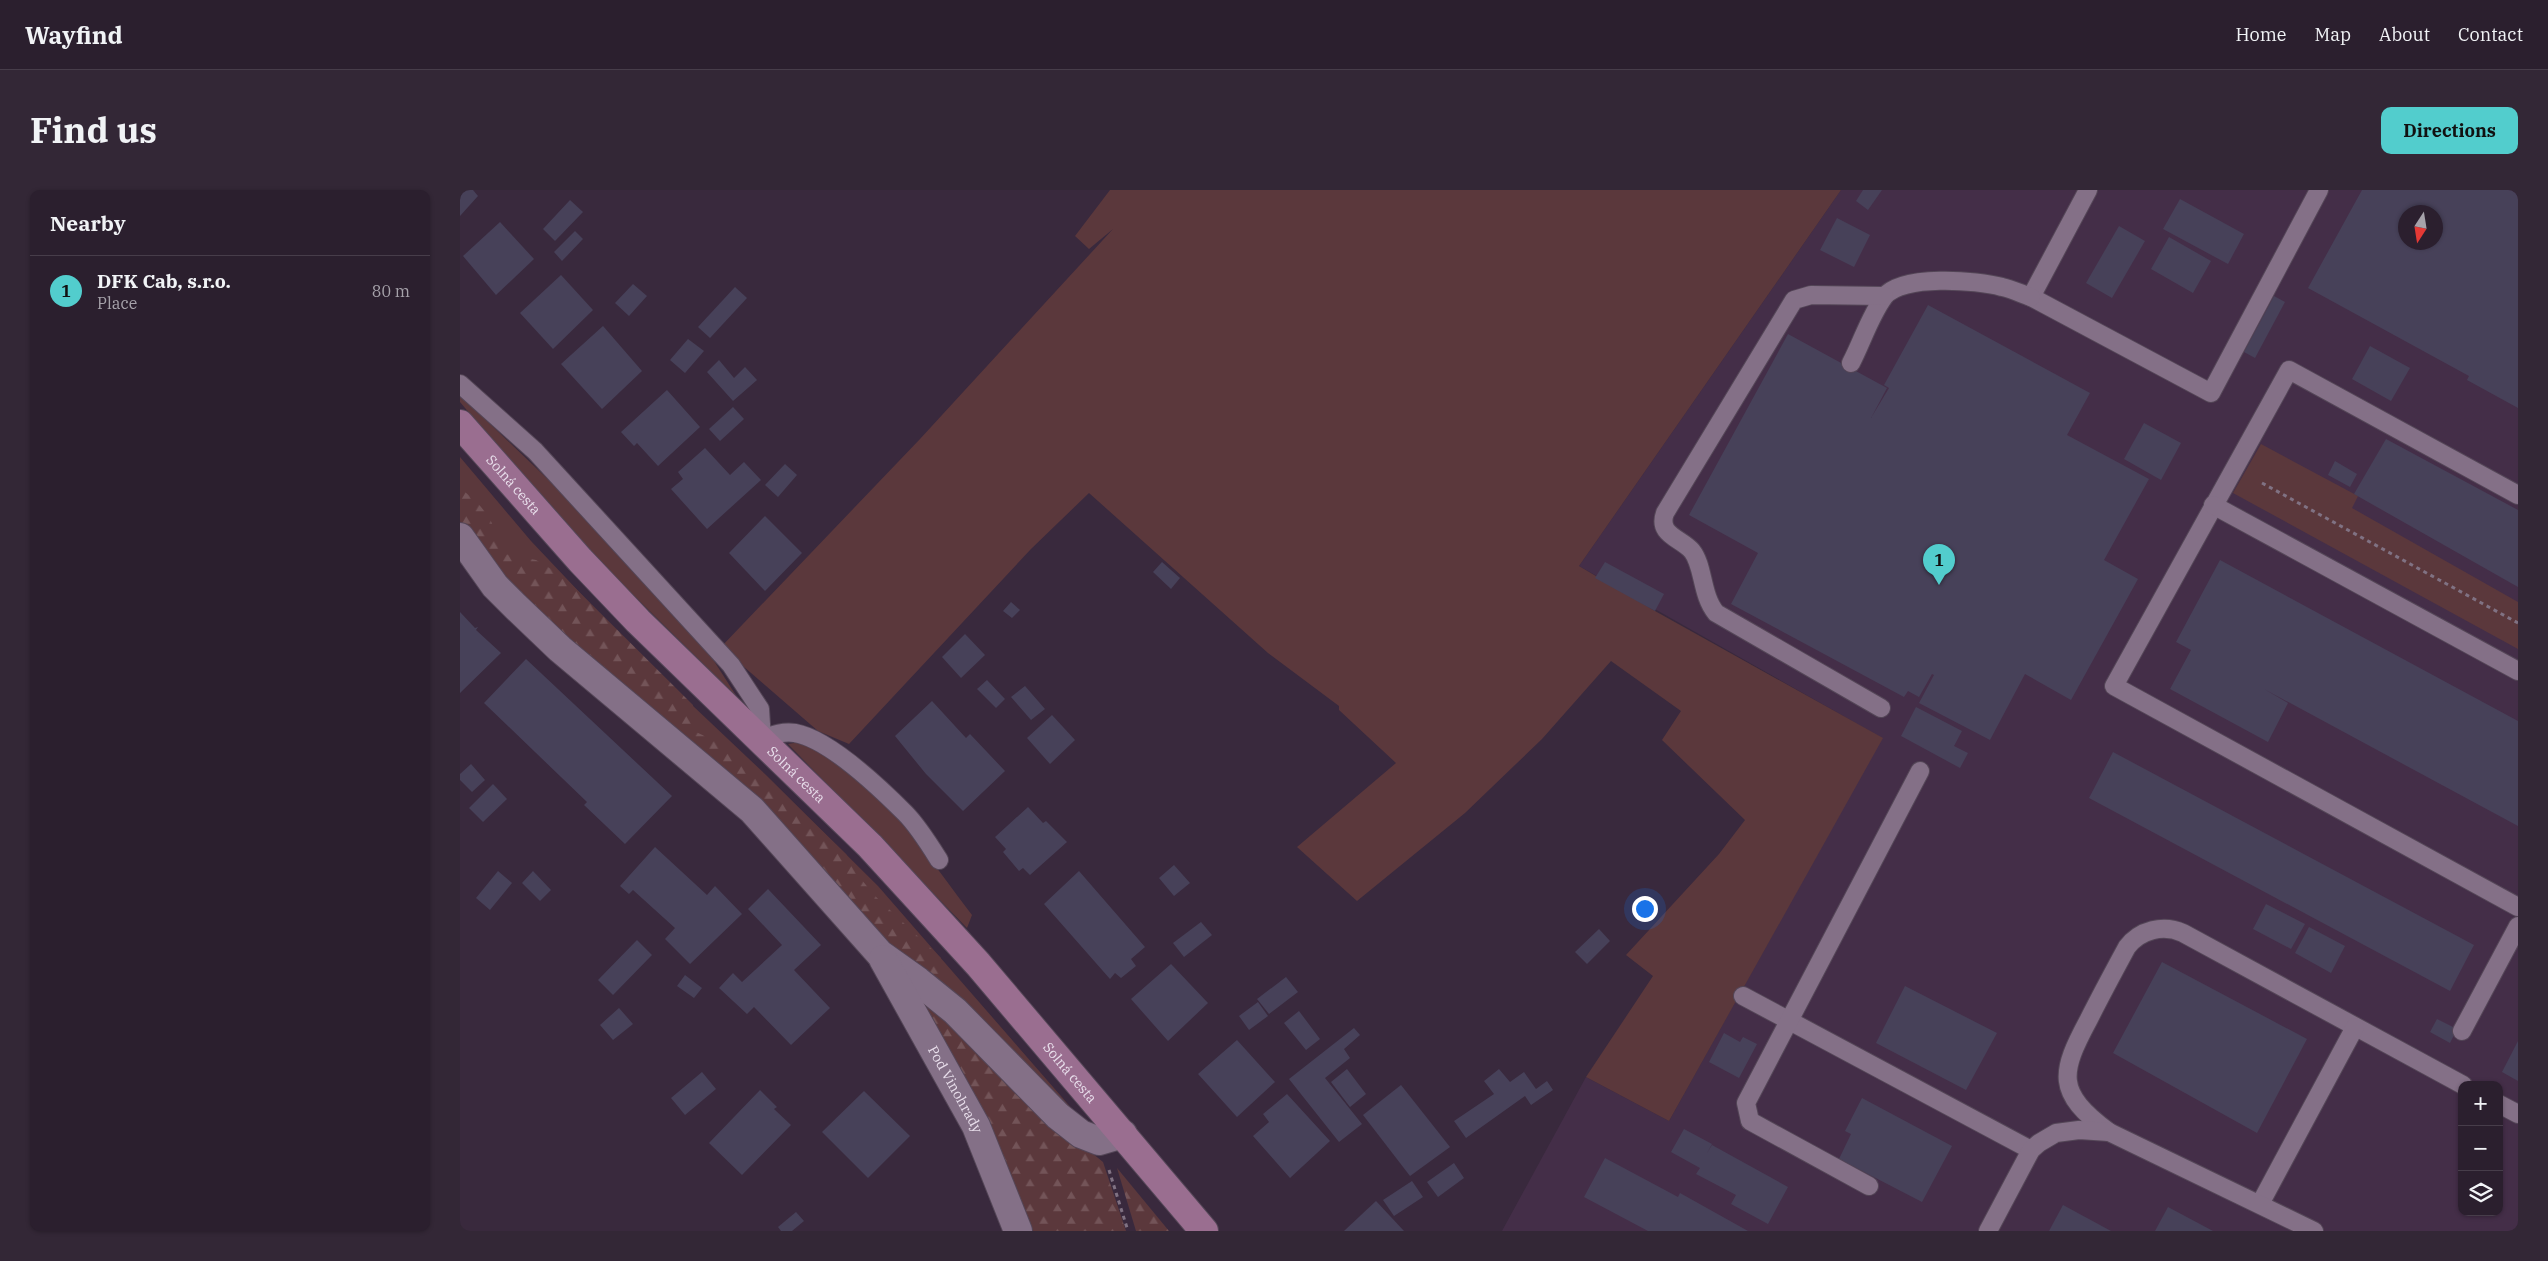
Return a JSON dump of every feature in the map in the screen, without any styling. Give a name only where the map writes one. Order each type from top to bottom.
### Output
[{"type":"street","name":"Solná cesta","points":[[460,424],[537,513],[632,614],[870,846],[966,950],[1111,1137],[1204,1231]]},
{"type":"street","name":"Solná cesta","points":[[460,537],[495,586],[522,613],[582,667],[752,810],[880,954],[955,1011],[1058,1116],[1081,1134],[1111,1137]]},
{"type":"street","name":"Pod Vinohrady","points":[[880,954],[976,1126],[1018,1231]]},
{"type":"lane","points":[[2031,297],[2088,190]]},
{"type":"lane","points":[[1851,363],[1884,296],[1896,288],[1913,284],[1949,281],[2002,287],[2031,297],[2211,393],[2319,190]]},
{"type":"lane","points":[[1882,708],[1716,614],[1708,600],[1692,552],[1667,533],[1662,523],[1665,513],[1794,300],[1811,295],[1884,296]]},
{"type":"lane","points":[[2518,495],[2289,370],[2114,686],[2518,906]]},
{"type":"lane","points":[[460,384],[535,451],[732,665],[760,709],[762,739],[785,732],[796,733],[826,746],[852,765],[907,814],[940,860]]},
{"type":"lane","points":[[2213,505],[2518,671]]},
{"type":"lane","points":[[1869,1186],[1750,1121],[1746,1103],[1920,771]]},
{"type":"lane","points":[[2462,1031],[2518,926]]},
{"type":"lane","points":[[2314,1231],[2109,1132],[2077,1104],[2069,1086],[2066,1069],[2073,1049],[2133,939],[2154,930],[2176,930],[2458,1082]]},
{"type":"lane","points":[[1743,996],[2031,1150]]},
{"type":"lane","points":[[2260,1204],[2355,1027]]},
{"type":"lane","points":[[2503,1106],[2518,1114]]},
{"type":"lane","points":[[1988,1231],[2031,1150],[2056,1133],[2085,1130],[2109,1132]]},
{"type":"path","points":[[2262,484],[2518,623]]},
{"type":"path","points":[[1111,1137],[1128,1231]]},
{"type":"shaded area","points":[[1841,190],[2518,190],[2518,1231],[1502,1231],[1586,1077],[1669,1121],[1882,738],[1579,566]]},
{"type":"green space","points":[[1110,190],[1841,190],[1579,566],[1655,611],[1883,738],[1669,1121],[1586,1077],[1653,976],[1626,955],[1719,854],[1745,820],[1662,740],[1681,711],[1611,661],[1542,739],[1465,813],[1357,901],[1297,847],[1396,763],[1339,710],[1339,706],[1268,653],[1089,493],[1031,549],[849,744],[818,731],[721,647],[920,439],[1113,229],[1089,249],[1075,236]]},
{"type":"green space","points":[[460,395],[558,489],[707,650],[737,697],[613,575],[537,494],[460,402]]},
{"type":"green space","points":[[2261,444],[2358,496],[2352,508],[2518,602],[2518,649],[2233,493]]},
{"type":"green space","points":[[460,457],[531,541],[636,652],[766,775],[878,886],[1074,1111],[1068,1112],[748,793],[621,681],[609,681],[494,571],[460,521]]},
{"type":"green space","points":[[460,488],[488,516],[495,532],[499,553],[536,560],[563,576],[693,705],[693,723],[696,732],[711,739],[730,742],[846,854],[861,879],[875,896],[941,958],[940,975],[930,976],[915,972],[748,793],[621,681],[609,681],[494,571],[460,521]]},
{"type":"green space","points":[[800,742],[822,751],[835,759],[855,775],[892,812],[925,852],[972,915],[967,928],[788,744]]},
{"type":"green space","points":[[910,986],[1051,1120],[1103,1162],[1126,1231],[1021,1231]]},
{"type":"green space","points":[[1117,1168],[1169,1231],[1136,1231]]},
{"type":"building","points":[[460,190],[473,190],[478,196],[460,216]]},
{"type":"building","points":[[1863,190],[1882,190],[1868,210],[1856,201]]},
{"type":"building","points":[[2362,190],[2518,190],[2518,408],[2467,380],[2469,376],[2308,288]]},
{"type":"building","points":[[2180,199],[2244,234],[2228,264],[2163,229]]},
{"type":"building","points":[[570,200],[583,212],[555,241],[543,229]]},
{"type":"building","points":[[1837,218],[1870,235],[1854,267],[1820,250]]},
{"type":"building","points":[[500,222],[534,259],[496,295],[463,256]]},
{"type":"building","points":[[2119,226],[2145,241],[2112,298],[2086,283]]},
{"type":"building","points":[[575,231],[583,239],[562,261],[554,252]]},
{"type":"building","points":[[2169,237],[2211,261],[2193,293],[2151,269]]},
{"type":"building","points":[[561,275],[593,310],[553,349],[520,313]]},
{"type":"building","points":[[633,284],[647,296],[629,316],[615,303]]},
{"type":"building","points":[[735,287],[747,298],[710,338],[698,327]]},
{"type":"building","points":[[2274,296],[2285,302],[2255,358],[2244,352]]},
{"type":"building","points":[[1928,305],[2090,393],[2067,435],[2149,479],[2104,560],[2138,579],[2071,700],[2025,674],[1990,740],[1919,703],[1934,675],[1932,674],[1919,697],[1908,691],[1904,697],[1731,604],[1758,553],[1689,515],[1788,334],[1887,388],[1871,418],[1889,388],[1884,385]]},
{"type":"building","points":[[603,326],[642,371],[602,409],[561,364]]},
{"type":"building","points":[[688,339],[704,351],[685,373],[670,360]]},
{"type":"building","points":[[2370,346],[2410,368],[2391,401],[2352,379]]},
{"type":"building","points":[[719,360],[734,378],[745,367],[757,380],[733,401],[707,372]]},
{"type":"building","points":[[667,390],[700,427],[658,466],[637,443],[634,446],[621,432]]},
{"type":"building","points":[[733,407],[744,419],[720,441],[709,429]]},
{"type":"building","points":[[2144,423],[2181,443],[2161,480],[2124,459]]},
{"type":"building","points":[[2386,439],[2518,510],[2518,587],[2354,494]]},
{"type":"building","points":[[705,448],[730,475],[744,462],[761,480],[707,529],[671,489],[683,479],[678,472]]},
{"type":"building","points":[[2335,461],[2357,474],[2350,487],[2328,475]]},
{"type":"building","points":[[785,464],[797,475],[778,497],[765,485]]},
{"type":"building","points":[[765,516],[802,553],[765,591],[729,553]]},
{"type":"building","points":[[2220,560],[2518,721],[2518,826],[2264,689],[2288,703],[2268,742],[2170,689],[2191,650],[2176,642]]},
{"type":"building","points":[[1162,562],[1180,578],[1171,589],[1153,572]]},
{"type":"building","points":[[1605,562],[1664,594],[1655,611],[1595,578]]},
{"type":"building","points":[[1011,602],[1020,610],[1012,618],[1003,611]]},
{"type":"building","points":[[460,612],[475,628],[478,627],[476,630],[501,653],[460,693]]},
{"type":"building","points":[[965,634],[985,655],[961,678],[942,657]]},
{"type":"building","points":[[526,659],[672,796],[625,844],[584,805],[587,802],[484,703]]},
{"type":"building","points":[[987,680],[1005,699],[996,708],[977,689]]},
{"type":"building","points":[[1025,686],[1045,709],[1031,720],[1011,697]]},
{"type":"building","points":[[932,701],[966,738],[970,734],[1005,771],[963,811],[926,774],[895,736]]},
{"type":"building","points":[[1916,707],[1962,731],[1954,746],[1968,753],[1960,768],[1901,736]]},
{"type":"building","points":[[1052,715],[1075,740],[1050,764],[1027,738]]},
{"type":"building","points":[[2113,752],[2474,945],[2450,991],[2089,798]]},
{"type":"building","points":[[471,764],[485,780],[472,792],[460,780],[460,774]]},
{"type":"building","points":[[493,784],[507,799],[483,822],[469,808]]},
{"type":"building","points":[[1028,807],[1043,823],[1046,821],[1067,842],[1030,875],[1023,868],[1019,871],[1003,852],[1006,849],[995,837]]},
{"type":"building","points":[[655,847],[707,895],[715,886],[742,914],[690,964],[665,939],[675,928],[633,890],[629,894],[620,886]]},
{"type":"building","points":[[1174,865],[1190,883],[1174,896],[1159,878]]},
{"type":"building","points":[[498,871],[512,883],[490,910],[476,898]]},
{"type":"building","points":[[533,871],[551,890],[540,901],[522,883]]},
{"type":"building","points":[[1079,871],[1145,947],[1131,959],[1136,966],[1121,978],[1115,973],[1110,979],[1044,904]]},
{"type":"building","points":[[768,889],[821,945],[794,970],[830,1008],[791,1045],[754,1007],[747,1014],[719,988],[733,973],[742,982],[782,945],[748,909]]},
{"type":"building","points":[[2266,904],[2305,924],[2291,949],[2253,929]]},
{"type":"building","points":[[1201,922],[1212,935],[1184,957],[1173,943]]},
{"type":"building","points":[[2309,927],[2345,946],[2331,973],[2295,953]]},
{"type":"building","points":[[1599,929],[1610,941],[1587,964],[1575,952]]},
{"type":"building","points":[[637,940],[652,955],[613,995],[598,980]]},
{"type":"building","points":[[2162,962],[2307,1039],[2257,1133],[2113,1053]]},
{"type":"building","points":[[1171,964],[1208,1003],[1168,1041],[1131,999]]},
{"type":"building","points":[[685,975],[702,988],[694,998],[677,986]]},
{"type":"building","points":[[1286,977],[1298,992],[1269,1014],[1257,999]]},
{"type":"building","points":[[1905,986],[1997,1033],[1966,1090],[1876,1043]]},
{"type":"building","points":[[1258,1002],[1268,1016],[1249,1030],[1239,1016]]},
{"type":"building","points":[[619,1008],[633,1024],[613,1040],[600,1025]]},
{"type":"building","points":[[1299,1011],[1320,1039],[1306,1050],[1284,1023]]},
{"type":"building","points":[[2437,1019],[2457,1029],[2450,1043],[2430,1032]]},
{"type":"building","points":[[1354,1028],[1360,1035],[1344,1049],[1350,1058],[1325,1078],[1362,1124],[1339,1142],[1289,1079]]},
{"type":"building","points":[[1724,1033],[1740,1042],[1743,1037],[1757,1044],[1739,1078],[1709,1062]]},
{"type":"building","points":[[1237,1040],[1275,1082],[1237,1117],[1198,1074]]},
{"type":"building","points":[[2518,1041],[2518,1081],[2502,1072]]},
{"type":"building","points":[[1347,1069],[1366,1094],[1350,1107],[1331,1082]]},
{"type":"building","points":[[1499,1069],[1510,1082],[1524,1072],[1536,1089],[1547,1081],[1553,1090],[1531,1105],[1525,1096],[1466,1138],[1454,1121],[1494,1094],[1484,1081]]},
{"type":"building","points":[[702,1072],[716,1089],[685,1115],[671,1098]]},
{"type":"building","points":[[1401,1085],[1450,1147],[1410,1176],[1363,1115]]},
{"type":"building","points":[[760,1090],[777,1107],[774,1109],[791,1125],[742,1175],[709,1143]]},
{"type":"building","points":[[864,1091],[910,1136],[868,1178],[822,1132]]},
{"type":"building","points":[[1287,1094],[1330,1141],[1290,1178],[1253,1136],[1269,1122],[1263,1114]]},
{"type":"building","points":[[1862,1098],[1952,1146],[1922,1202],[1839,1159],[1851,1134],[1845,1131]]},
{"type":"building","points":[[1684,1129],[1712,1144],[1707,1153],[1712,1145],[1788,1187],[1768,1224],[1731,1204],[1736,1195],[1696,1174],[1700,1168],[1671,1152]]},
{"type":"building","points":[[1605,1158],[1678,1197],[1680,1193],[1748,1231],[1648,1231],[1584,1197]]},
{"type":"building","points":[[1454,1163],[1464,1178],[1438,1197],[1427,1182]]},
{"type":"building","points":[[1412,1181],[1423,1197],[1394,1216],[1383,1200]]},
{"type":"building","points":[[1376,1201],[1404,1231],[1344,1231]]},
{"type":"building","points":[[2063,1205],[2111,1231],[2049,1231]]},
{"type":"building","points":[[2168,1207],[2213,1231],[2155,1231]]},
{"type":"building","points":[[796,1212],[804,1221],[792,1231],[781,1231],[778,1227]]},
{"type":"place","name":"DFK Cab, s.r.o.","points":[[1939,585]]}]
